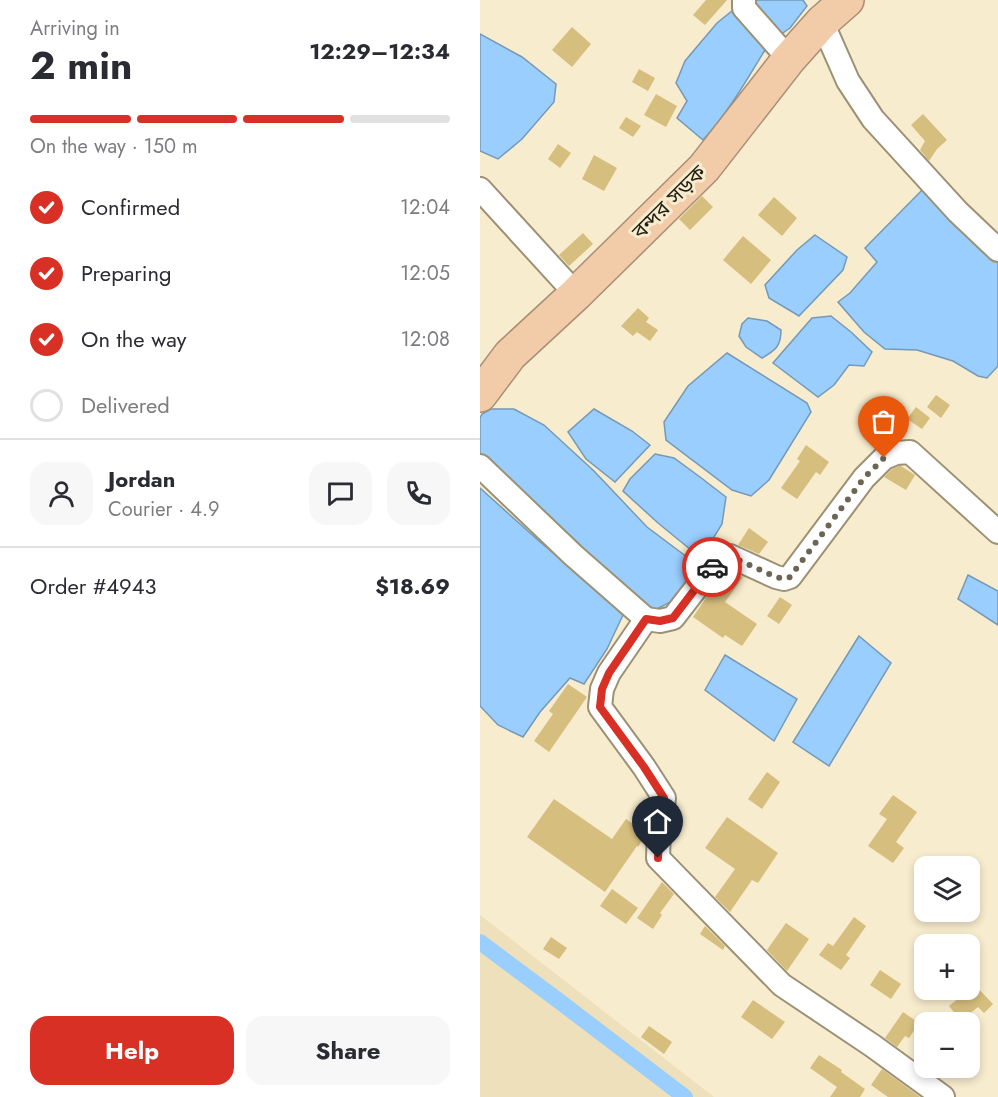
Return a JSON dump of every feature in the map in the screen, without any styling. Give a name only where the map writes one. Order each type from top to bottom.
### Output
[{"type":"highway","name":"বন্দর সড়ক","points":[[480,395],[510,355],[576,294],[704,168],[789,59],[822,22],[847,0]]},
{"type":"street","points":[[744,0],[744,8],[789,59]]},
{"type":"street","points":[[822,22],[848,81],[873,119],[958,212],[998,250]]},
{"type":"street","points":[[480,189],[576,294]]},
{"type":"street","points":[[480,466],[573,555],[646,619],[660,621],[673,618],[717,561],[724,556],[730,556],[776,577],[784,579],[790,577],[864,478],[884,458],[896,453],[910,452],[998,532]]},
{"type":"street","points":[[646,619],[609,673],[602,689],[600,707],[664,798],[658,858],[782,985],[873,1046],[943,1097]]},
{"type":"shaded area","points":[[480,915],[714,1097],[480,1097]]},
{"type":"water","points":[[753,0],[803,0],[807,6],[790,28],[780,35],[753,5]]},
{"type":"water","points":[[732,11],[757,29],[765,50],[729,108],[703,140],[677,118],[687,101],[676,83],[685,61],[717,23]]},
{"type":"water","points":[[480,34],[522,57],[556,84],[554,102],[522,139],[498,159],[480,151]]},
{"type":"water","points":[[924,188],[998,263],[998,366],[987,378],[978,376],[953,361],[917,350],[885,349],[864,332],[838,302],[850,293],[877,262],[865,248]]},
{"type":"water","points":[[815,235],[847,257],[843,270],[799,316],[769,298],[765,285],[797,250]]},
{"type":"water","points":[[831,316],[872,352],[864,366],[849,365],[834,385],[818,397],[773,363],[812,318]]},
{"type":"water","points":[[748,318],[767,321],[781,330],[777,347],[762,358],[746,347],[739,336],[742,324]]},
{"type":"water","points":[[727,353],[807,403],[811,412],[769,480],[751,496],[732,490],[666,440],[664,422],[688,386]]},
{"type":"water","points":[[491,409],[514,409],[544,425],[594,471],[647,527],[695,563],[691,581],[678,598],[655,610],[622,589],[480,458],[480,418],[482,414]]},
{"type":"water","points":[[594,409],[632,431],[650,445],[615,482],[586,459],[568,432]]},
{"type":"water","points":[[655,454],[674,458],[726,497],[722,524],[711,542],[691,550],[623,491],[630,479]]},
{"type":"water","points":[[480,488],[623,615],[607,649],[584,684],[570,678],[540,712],[523,737],[498,725],[480,706]]},
{"type":"water","points":[[968,575],[998,591],[998,625],[958,599]]},
{"type":"water","points":[[859,636],[891,663],[829,766],[793,742]]},
{"type":"water","points":[[725,655],[797,699],[774,741],[705,690]]},
{"type":"building","points":[[706,0],[727,0],[705,25],[693,15]]},
{"type":"building","points":[[572,27],[591,44],[572,67],[552,50]]},
{"type":"building","points":[[639,69],[655,78],[648,91],[632,82]]},
{"type":"building","points":[[656,94],[677,106],[666,127],[644,115]]},
{"type":"building","points":[[923,114],[947,140],[929,161],[920,150],[925,141],[911,125]]},
{"type":"building","points":[[626,117],[641,126],[633,137],[619,128]]},
{"type":"building","points":[[558,144],[571,153],[560,168],[548,159]]},
{"type":"building","points":[[594,155],[617,168],[604,191],[582,179]]},
{"type":"building","points":[[702,196],[713,207],[690,230],[679,219]]},
{"type":"building","points":[[774,197],[797,218],[782,236],[758,215]]},
{"type":"building","points":[[583,233],[593,244],[569,266],[559,255]]},
{"type":"building","points":[[743,236],[771,260],[751,284],[723,260]]},
{"type":"building","points":[[638,308],[649,318],[646,322],[658,330],[650,341],[637,332],[633,336],[621,326]]},
{"type":"building","points":[[936,395],[950,405],[941,418],[927,407]]},
{"type":"building","points":[[916,407],[930,418],[922,429],[907,419]]},
{"type":"building","points":[[886,426],[899,438],[882,444],[875,438]]},
{"type":"building","points":[[806,445],[829,462],[820,475],[816,472],[797,499],[781,488],[800,461],[797,459]]},
{"type":"building","points":[[899,466],[915,475],[906,490],[884,477]]},
{"type":"building","points":[[749,528],[768,542],[759,554],[738,545]]},
{"type":"building","points":[[728,570],[743,577],[725,602],[757,624],[742,646],[725,635],[723,638],[693,617]]},
{"type":"building","points":[[780,597],[792,605],[779,624],[767,616]]},
{"type":"building","points":[[568,684],[587,697],[549,752],[534,741],[553,714],[549,711]]},
{"type":"building","points":[[767,772],[780,782],[762,809],[748,799]]},
{"type":"building","points":[[893,795],[917,812],[896,842],[904,848],[893,863],[868,846],[887,819],[879,814]]},
{"type":"building","points":[[554,799],[612,839],[626,819],[645,832],[638,847],[605,892],[527,837]]},
{"type":"building","points":[[727,817],[778,853],[758,883],[752,880],[730,912],[715,897],[735,869],[705,848]]},
{"type":"building","points":[[662,882],[674,894],[660,913],[662,915],[653,929],[637,918]]},
{"type":"building","points":[[612,889],[638,908],[626,924],[600,906]]},
{"type":"building","points":[[854,917],[866,926],[846,955],[850,958],[841,970],[819,955],[828,943],[833,946]]},
{"type":"building","points":[[786,923],[809,939],[787,971],[767,950]]},
{"type":"building","points":[[705,926],[725,946],[723,950],[700,934]]},
{"type":"building","points":[[551,937],[567,948],[559,959],[543,949]]},
{"type":"building","points":[[880,970],[901,984],[891,999],[870,985]]},
{"type":"building","points":[[980,990],[993,1004],[984,1013],[978,1007],[972,1012],[954,1012],[949,1006],[956,1000],[980,1000]]},
{"type":"building","points":[[753,1000],[785,1022],[772,1039],[741,1017]]},
{"type":"building","points":[[903,1012],[914,1020],[914,1030],[909,1038],[905,1036],[897,1047],[885,1038]]},
{"type":"building","points":[[649,1026],[672,1042],[664,1054],[641,1037]]},
{"type":"building","points":[[819,1055],[865,1089],[860,1097],[830,1097],[837,1087],[810,1068]]},
{"type":"building","points":[[882,1069],[920,1097],[888,1097],[871,1085]]},
{"type":"waterway","points":[[480,942],[685,1097]]},
{"type":"way so far","points":[[712,567],[724,556],[730,556],[776,577],[784,579],[790,577],[864,478],[884,458]]},
{"type":"route","points":[[658,858],[664,798],[600,707],[602,689],[609,673],[646,619],[660,621],[673,618],[712,567]]}]
